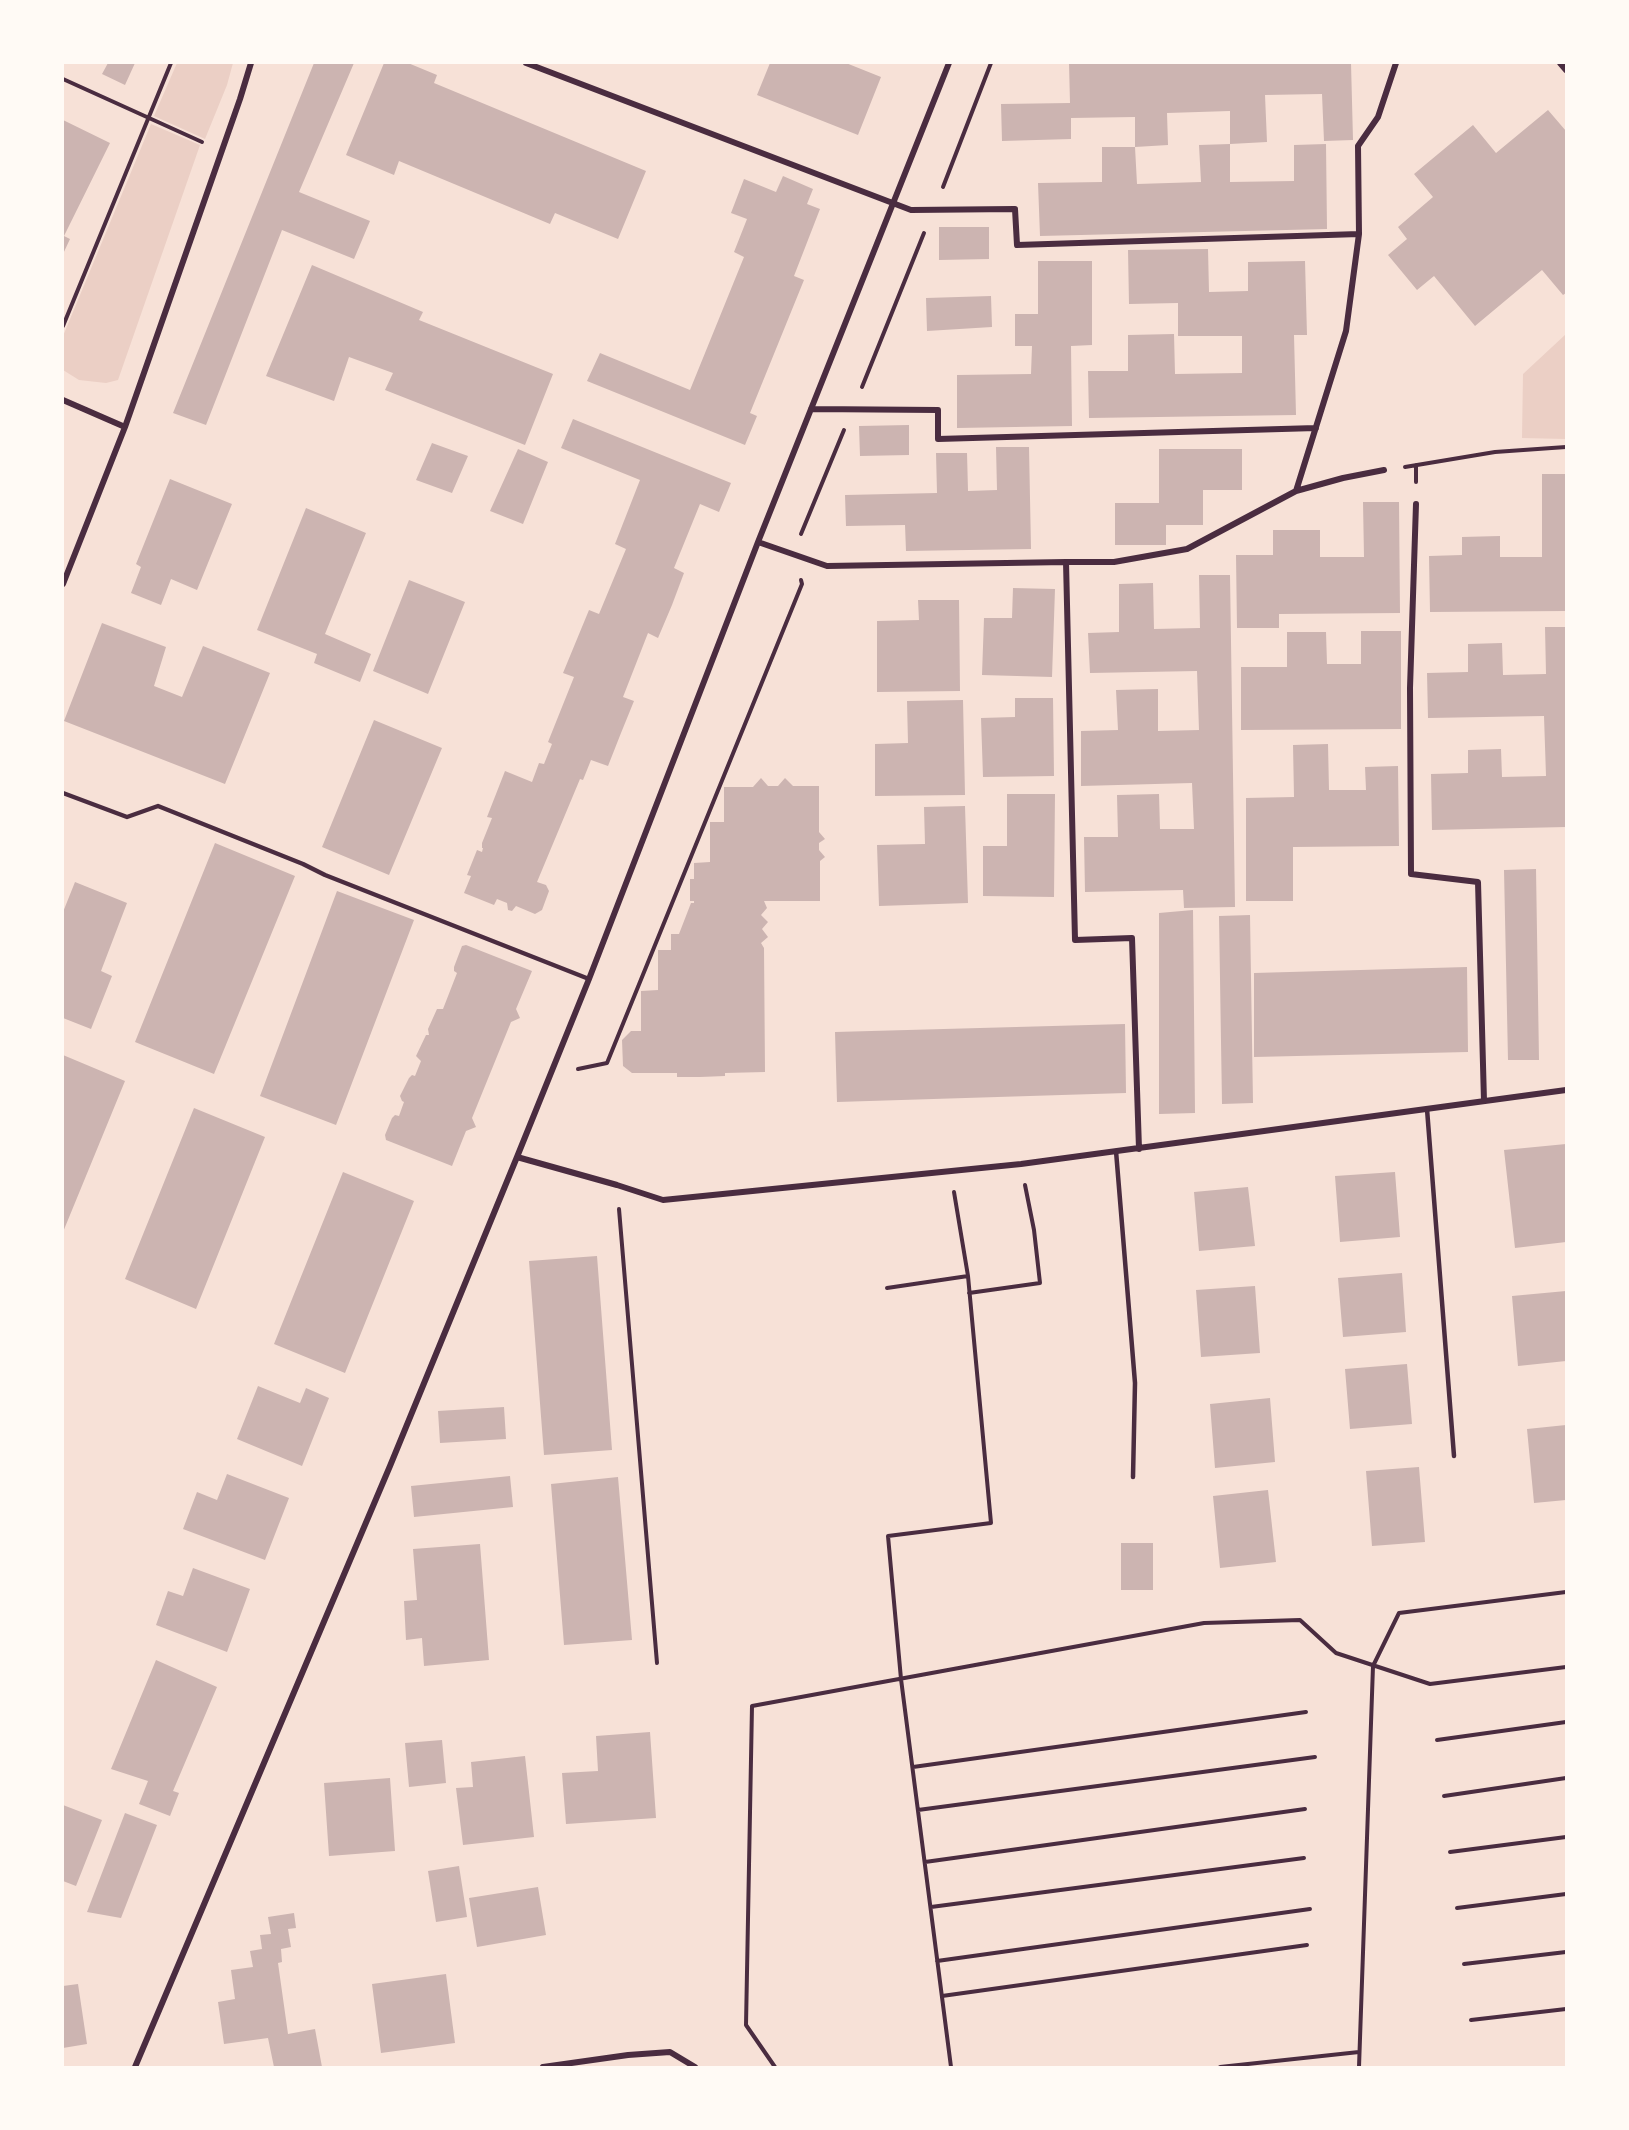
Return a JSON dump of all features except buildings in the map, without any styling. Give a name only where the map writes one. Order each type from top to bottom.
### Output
[{"type":"street","points":[[63,584],[125,427],[251,63]]},
{"type":"street","points":[[526,63],[912,210],[1015,209],[1017,245],[1359,234]]},
{"type":"street","points":[[135,2067],[390,1466],[551,1074],[758,542],[949,63]]},
{"type":"street","points":[[1296,491],[1346,331],[1359,234],[1358,146],[1378,117],[1396,63]]},
{"type":"street","points":[[1560,63],[1566,70]]},
{"type":"street","points":[[63,400],[125,427]]},
{"type":"street","points":[[811,409],[938,410],[938,439],[1316,428]]},
{"type":"street","points":[[758,542],[826,566],[1114,562],[1187,549],[1296,491],[1384,470]]},
{"type":"street","points":[[1416,504],[1410,688],[1410,874],[1478,882],[1484,1101]]},
{"type":"street","points":[[1066,562],[1075,940],[1131,938],[1139,1149]]},
{"type":"street","points":[[517,1157],[663,1200],[1021,1164],[1566,1090]]},
{"type":"street","points":[[543,2067],[628,2055],[670,2052],[695,2067]]},
{"type":"lane","points":[[63,793],[127,817],[158,806],[325,875],[589,979]]},
{"type":"lane","points":[[1427,1109],[1454,1456]]},
{"type":"lane","points":[[1116,1150],[1135,1383],[1133,1477]]},
{"type":"path","points":[[63,326],[171,63]]},
{"type":"path","points":[[551,1074],[606,1063],[802,584],[799,556],[800,535],[934,210],[991,63]]},
{"type":"path","points":[[63,79],[222,151]]},
{"type":"path","points":[[1384,470],[1496,452],[1566,447]]},
{"type":"path","points":[[969,1293],[1040,1283],[1034,1230],[1021,1164]]},
{"type":"path","points":[[951,1170],[968,1276],[991,1523],[888,1536],[901,1679],[951,2067]]},
{"type":"path","points":[[617,1185],[657,1663]]},
{"type":"path","points":[[887,1288],[968,1276]]},
{"type":"path","points":[[1359,2067],[1373,1666],[1399,1613],[1566,1592]]},
{"type":"path","points":[[775,2067],[746,2025],[752,1706],[1204,1623],[1300,1620],[1336,1653],[1430,1684],[1566,1667]]},
{"type":"path","points":[[913,1767],[1306,1712]]},
{"type":"path","points":[[1437,1740],[1566,1722]]},
{"type":"path","points":[[918,1810],[1315,1757]]},
{"type":"path","points":[[1444,1796],[1566,1779]]},
{"type":"path","points":[[925,1862],[1305,1809]]},
{"type":"path","points":[[1450,1852],[1566,1837]]},
{"type":"path","points":[[930,1907],[1304,1858]]},
{"type":"path","points":[[1457,1908],[1566,1894]]},
{"type":"path","points":[[938,1961],[1310,1910]]},
{"type":"path","points":[[942,1996],[1306,1945]]},
{"type":"path","points":[[1464,1964],[1566,1952]]},
{"type":"path","points":[[1471,2020],[1566,2010]]},
{"type":"path","points":[[1220,2067],[1359,2052]]},
{"type":"shaded area","points":[[177,63],[233,63],[227,85],[205,139],[154,116]]},
{"type":"shaded area","points":[[151,124],[200,145],[118,380],[106,383],[79,380],[63,370],[63,336]]},
{"type":"shaded area","points":[[1566,334],[1566,439],[1522,438],[1523,374]]}]
